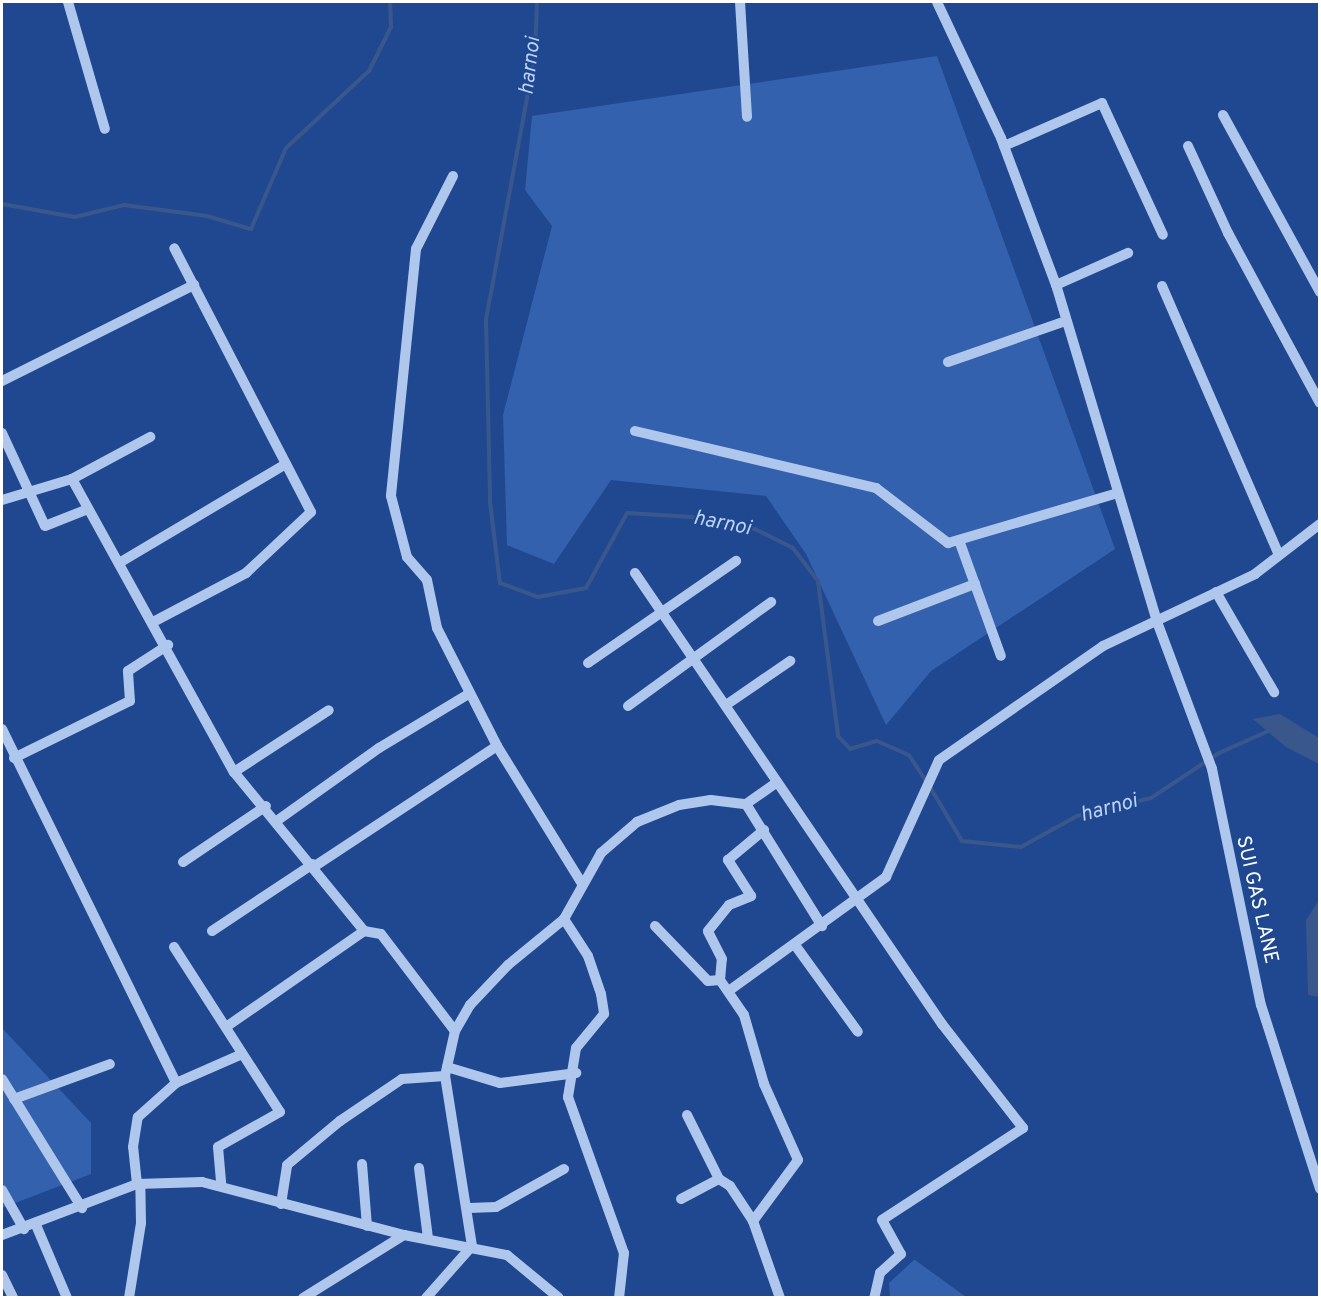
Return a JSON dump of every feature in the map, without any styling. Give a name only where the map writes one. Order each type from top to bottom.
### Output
[{"type":"street","points":[[68,2],[105,129]]},
{"type":"street","points":[[740,2],[747,117]]},
{"type":"street","name":"SUI GAS LANE","points":[[937,2],[1004,146],[1056,285],[1156,619],[1212,769],[1262,1005],[1320,1189]]},
{"type":"street","points":[[1004,146],[1102,103],[1163,235]]},
{"type":"street","points":[[1223,115],[1320,292]]},
{"type":"street","points":[[1188,146],[1228,233],[1320,403]]},
{"type":"street","points":[[453,176],[416,249],[391,496],[407,557],[427,580],[437,628],[497,746],[582,882]]},
{"type":"street","points":[[155,621],[246,573],[310,517],[286,464],[174,248]]},
{"type":"street","points":[[1056,285],[1128,253]]},
{"type":"street","points":[[2,381],[194,285]]},
{"type":"street","points":[[1162,286],[1279,555]]},
{"type":"street","points":[[948,362],[1066,321]]},
{"type":"street","points":[[635,431],[876,488],[948,543],[960,543],[1118,493]]},
{"type":"street","points":[[2,433],[45,526],[88,509]]},
{"type":"street","points":[[2,500],[27,490],[72,479],[150,437]]},
{"type":"street","points":[[119,563],[286,464]]},
{"type":"street","points":[[72,479],[119,563],[155,621],[234,772],[278,820],[364,931],[381,934],[455,1031]]},
{"type":"street","points":[[730,990],[859,900],[886,878],[930,773],[939,760],[1042,686],[1156,619],[1216,592],[1279,555],[1319,525]]},
{"type":"street","points":[[960,543],[1001,656]]},
{"type":"street","points":[[588,663],[660,610],[736,561]]},
{"type":"street","points":[[635,573],[942,1024],[1023,1128],[882,1220],[901,1254],[880,1273],[874,1298]]},
{"type":"street","points":[[878,621],[975,584]]},
{"type":"street","points":[[1216,592],[1274,692]]},
{"type":"street","points":[[628,706],[771,602]]},
{"type":"street","points":[[14,758],[130,701],[128,671],[168,645]]},
{"type":"street","points":[[726,705],[790,661]]},
{"type":"street","points":[[278,820],[379,748],[470,693]]},
{"type":"street","points":[[234,772],[329,710]]},
{"type":"street","points":[[2,729],[14,758],[176,1083]]},
{"type":"street","points":[[212,931],[497,746]]},
{"type":"street","points":[[426,1298],[472,1246],[469,1208],[446,1072],[455,1031],[486,985],[564,919],[582,882],[601,853],[637,822],[679,805],[711,800],[746,804],[777,782]]},
{"type":"street","points":[[746,804],[822,926]]},
{"type":"street","points":[[183,862],[266,807]]},
{"type":"street","points":[[720,980],[722,959],[708,931],[729,905],[751,896],[728,860],[764,830]]},
{"type":"street","points":[[564,919],[588,956],[604,1014],[576,1048],[576,1073],[568,1097],[624,1253],[620,1298]]},
{"type":"street","points":[[655,926],[708,981],[720,980],[730,990],[798,1160],[753,1221]]},
{"type":"street","points":[[226,1027],[364,931]]},
{"type":"street","points":[[795,945],[858,1032]]},
{"type":"street","points":[[174,947],[280,1112],[218,1147],[220,1185]]},
{"type":"street","points":[[129,1298],[141,1223],[139,1184],[133,1147],[138,1117],[176,1083],[242,1054]]},
{"type":"street","points":[[14,1099],[110,1064]]},
{"type":"street","points":[[281,1204],[287,1165],[340,1121],[402,1079],[446,1072],[500,1083],[576,1073]]},
{"type":"street","points":[[2,1079],[82,1208]]},
{"type":"street","points":[[687,1115],[719,1179],[730,1186],[753,1221],[782,1295]]},
{"type":"street","points":[[362,1164],[367,1226]]},
{"type":"street","points":[[419,1168],[428,1238]]},
{"type":"street","points":[[469,1208],[496,1207],[564,1169]]},
{"type":"street","points":[[681,1199],[719,1179]]},
{"type":"street","points":[[2,1235],[82,1208],[139,1184],[220,1185],[281,1204],[367,1226],[507,1255],[559,1298]]},
{"type":"street","points":[[2,1190],[24,1229]]},
{"type":"street","points":[[36,1225],[67,1298]]},
{"type":"street","points":[[303,1298],[404,1235]]},
{"type":"street","points":[[2,1275],[13,1298]]},
{"type":"shaded area","points":[[937,56],[1115,549],[931,671],[886,725],[806,554],[766,496],[611,480],[554,564],[507,545],[503,415],[552,226],[525,190],[532,116]]},
{"type":"shaded area","points":[[1280,714],[1319,738],[1319,764],[1286,747],[1253,719]]},
{"type":"shaded area","points":[[1319,900],[1319,997],[1308,995],[1306,920]]},
{"type":"shaded area","points":[[2,1028],[91,1123],[91,1174],[2,1208]]},
{"type":"shaded area","points":[[914,1260],[966,1297],[890,1297],[889,1283]]},
{"type":"waterway","name":"harnoi","points":[[2,204],[75,217],[124,205],[207,216],[251,229],[286,148],[369,71],[391,27],[390,2]]},
{"type":"waterway","name":"harnoi","points":[[537,2],[535,55],[486,320],[490,502],[500,583],[538,597],[586,588],[627,513],[693,517],[755,529],[793,548],[818,581],[838,736],[850,749],[877,741],[909,755],[926,781]]},
{"type":"waterway","name":"harnoi","points":[[930,787],[962,841],[1021,847],[1077,816],[1151,798],[1219,753],[1273,729]]}]
